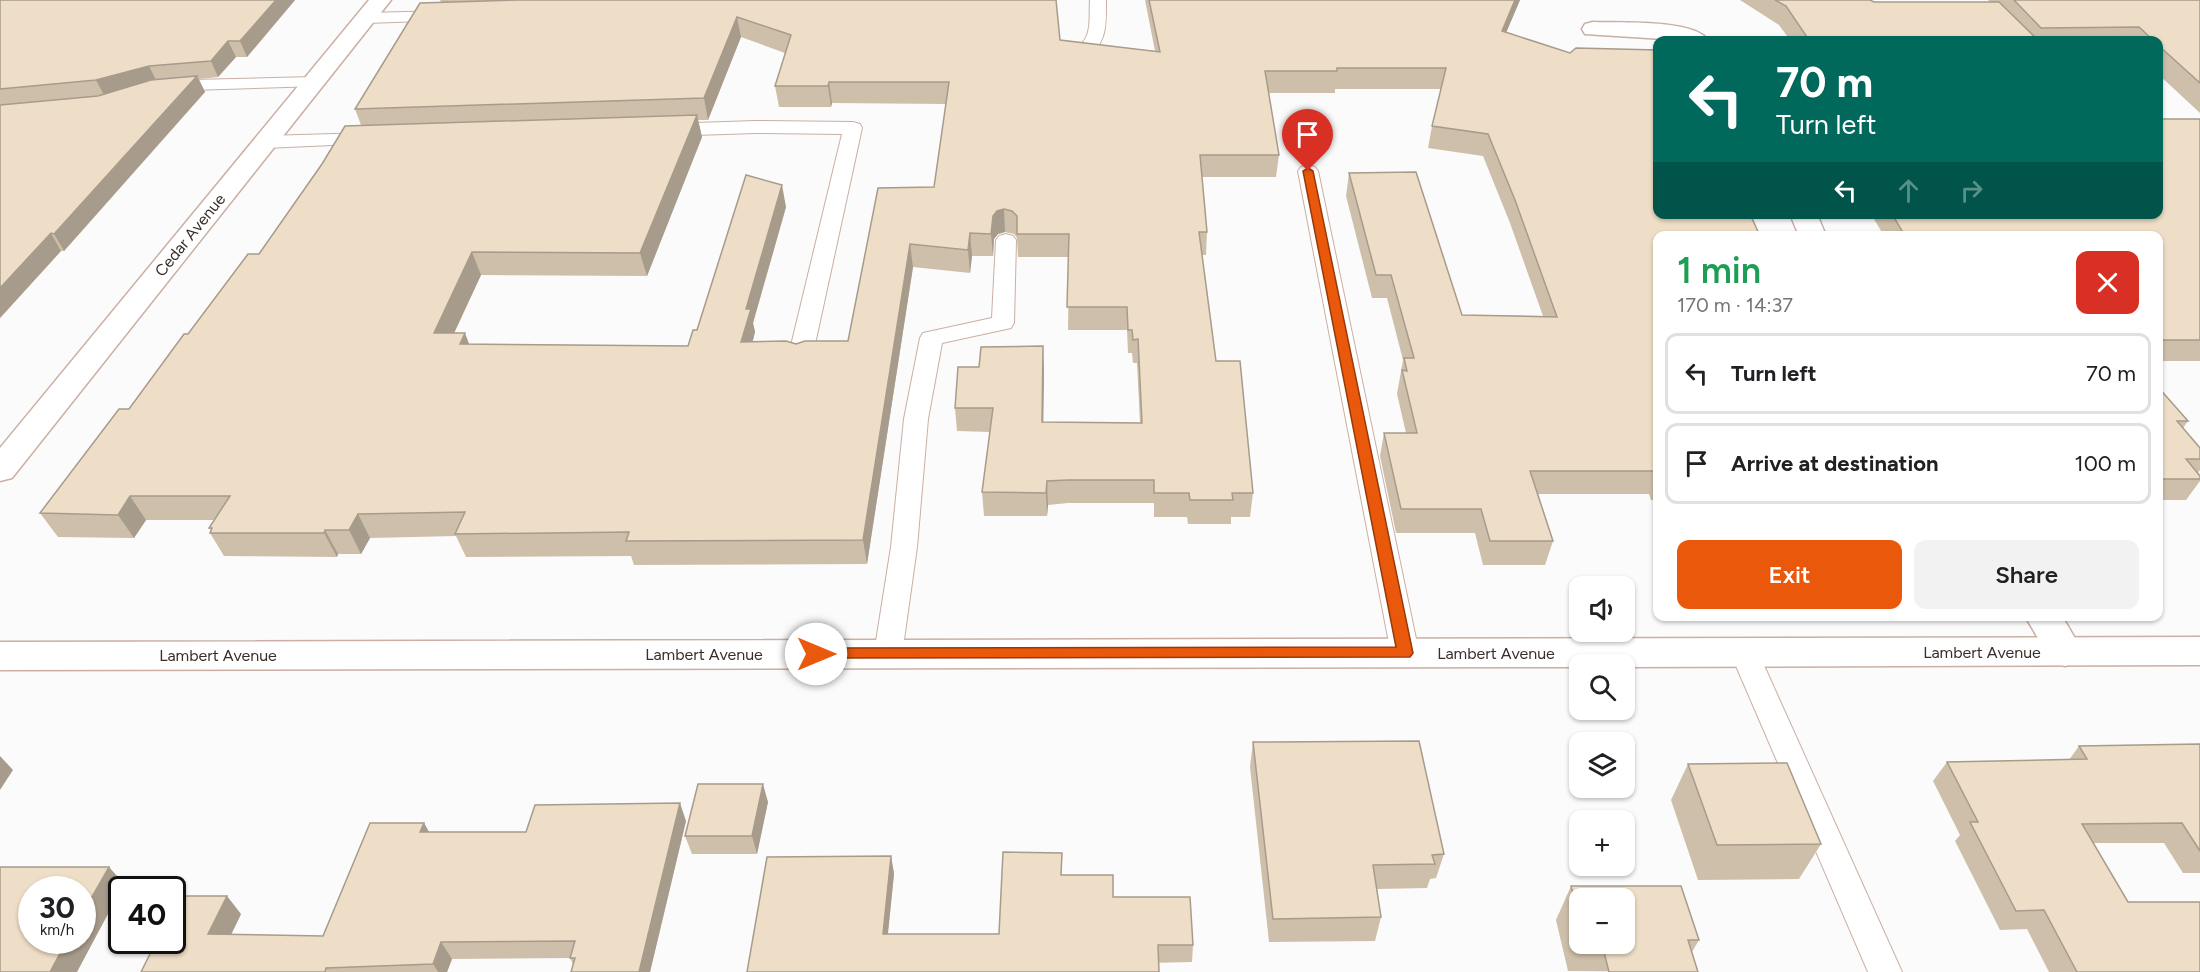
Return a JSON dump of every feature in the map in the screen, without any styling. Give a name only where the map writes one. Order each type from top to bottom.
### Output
[{"type":"street","name":"Cedar Avenue","points":[[0,470],[373,9]]},
{"type":"street","points":[[1593,28],[1680,33],[1687,36]]},
{"type":"street","points":[[2046,621],[2065,652]]},
{"type":"street","name":"Lambert Avenue","points":[[0,656],[2200,651]]},
{"type":"lane","points":[[1071,57],[1088,50],[1095,40],[1098,0]]},
{"type":"lane","points":[[373,9],[460,15]]},
{"type":"lane","points":[[147,92],[191,85],[314,82]]},
{"type":"lane","points":[[648,130],[755,127],[853,128],[800,358]]},
{"type":"lane","points":[[266,142],[385,138]]},
{"type":"lane","points":[[1308,171],[1405,653]]},
{"type":"lane","points":[[888,654],[904,548],[916,419],[930,338],[1003,323],[1006,240]]},
{"type":"lane","points":[[1744,652],[1885,972]]},
{"type":"building","points":[[0,0],[276,0],[240,41],[228,41],[211,61],[149,66],[96,80],[0,89]]},
{"type":"building","points":[[518,0],[1056,0],[1060,40],[1160,52],[1149,0],[1515,0],[1502,31],[1570,53],[1576,48],[1653,50],[1653,219],[1752,219],[1758,231],[1653,231],[1653,471],[1530,471],[1553,541],[1490,541],[1481,509],[1401,509],[1384,433],[1417,433],[1402,370],[1407,371],[1404,358],[1414,358],[1391,275],[1376,275],[1349,173],[1416,172],[1462,315],[1557,317],[1515,200],[1488,134],[1432,126],[1446,68],[1337,68],[1337,71],[1265,71],[1279,155],[1200,155],[1207,232],[1199,232],[1216,361],[1240,361],[1253,493],[1232,493],[1233,500],[1190,500],[1189,493],[1154,493],[1154,480],[1047,481],[1046,493],[982,492],[993,408],[955,408],[958,367],[979,367],[981,347],[1043,346],[1042,422],[1142,423],[1138,339],[1133,340],[1132,330],[1128,330],[1127,307],[1067,307],[1069,234],[1017,234],[1017,216],[1012,211],[1004,209],[997,211],[993,216],[991,234],[970,233],[968,250],[910,244],[863,540],[626,541],[629,532],[455,534],[465,512],[358,514],[349,530],[325,530],[324,533],[210,533],[212,528],[209,528],[230,496],[130,496],[118,515],[40,513],[119,409],[129,409],[184,334],[188,334],[248,254],[259,254],[322,164],[345,126],[697,115],[640,253],[472,252],[434,333],[465,333],[460,344],[688,346],[693,330],[697,330],[746,175],[782,185],[746,309],[751,309],[741,342],[786,341],[796,344],[805,341],[848,341],[878,188],[934,187],[949,82],[829,82],[828,86],[775,86],[791,35],[737,17],[704,98],[355,109],[420,3]]},
{"type":"building","points":[[1775,0],[1999,2],[2034,36],[1806,36],[1786,6]]},
{"type":"building","points":[[2014,0],[2200,0],[2200,83],[2163,50],[2163,36],[2149,36],[2139,27],[2041,28]]},
{"type":"building","points":[[197,76],[54,234],[51,233],[0,288],[0,105],[98,96],[151,80]]},
{"type":"building","points":[[2163,119],[2200,119],[2200,340],[2163,340],[2163,231],[1902,231],[1895,219],[2163,219]]},
{"type":"building","points":[[2163,393],[2188,421],[2177,421],[2200,448],[2200,459],[2186,459],[2200,479],[2163,479]]},
{"type":"building","points":[[1419,741],[1444,854],[1432,855],[1435,864],[1373,865],[1381,917],[1273,919],[1253,742]]},
{"type":"building","points":[[2200,744],[2200,851],[2182,823],[2082,824],[2128,902],[2200,902],[2200,972],[2077,972],[2044,910],[2016,911],[1970,822],[1978,822],[1947,762],[2087,759],[2079,746]]},
{"type":"building","points":[[1787,763],[1821,844],[1717,845],[1688,764]]},
{"type":"building","points":[[698,784],[763,784],[752,836],[685,836]]},
{"type":"building","points":[[680,803],[639,972],[571,972],[575,958],[570,958],[575,941],[441,942],[433,964],[326,968],[325,972],[141,972],[150,954],[186,954],[186,896],[227,896],[208,934],[323,936],[370,823],[424,823],[420,832],[526,832],[535,805]]},
{"type":"building","points":[[1003,852],[1062,853],[1061,875],[1113,875],[1113,897],[1190,897],[1193,945],[1158,945],[1159,972],[747,972],[767,857],[891,856],[883,934],[999,934]]},
{"type":"building","points":[[0,867],[109,867],[96,890],[96,876],[18,876],[18,954],[60,954],[50,972],[0,972]]},
{"type":"building","points":[[1571,886],[1681,886],[1699,940],[1688,940],[1698,972],[1609,972],[1604,954],[1635,954],[1635,888],[1572,888]]},
{"type":"route","points":[[816,654],[1405,653],[1308,171]]}]
